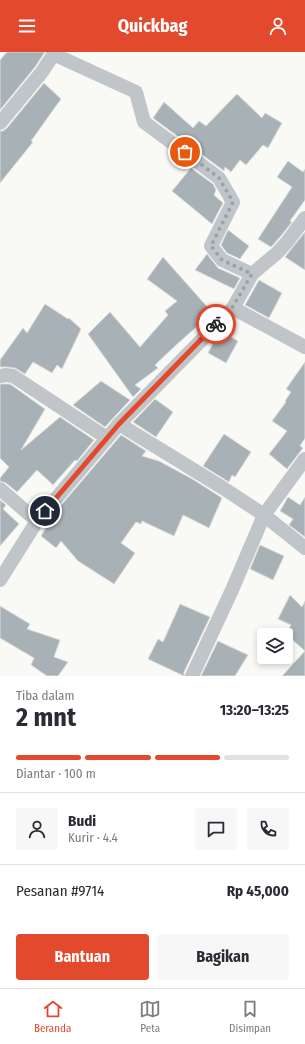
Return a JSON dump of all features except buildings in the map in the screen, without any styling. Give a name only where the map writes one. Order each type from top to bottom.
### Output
[{"type":"street","points":[[0,123],[42,72],[54,53],[136,92],[144,122],[219,178],[233,202],[211,246],[222,260],[252,274]]},
{"type":"street","points":[[0,580],[37,521],[119,424],[232,308],[252,274],[277,253],[305,218]]},
{"type":"street","points":[[232,308],[305,347]]},
{"type":"street","points":[[0,376],[13,376],[107,438]]},
{"type":"street","points":[[119,424],[264,515],[305,548]]},
{"type":"street","points":[[192,676],[232,590],[264,515],[305,459]]},
{"type":"street","points":[[0,488],[37,521]]},
{"type":"way so far","points":[[185,152],[219,178],[233,202],[211,246],[222,260],[252,274],[232,308],[216,324]]},
{"type":"route","points":[[45,511],[119,424],[216,324]]}]
